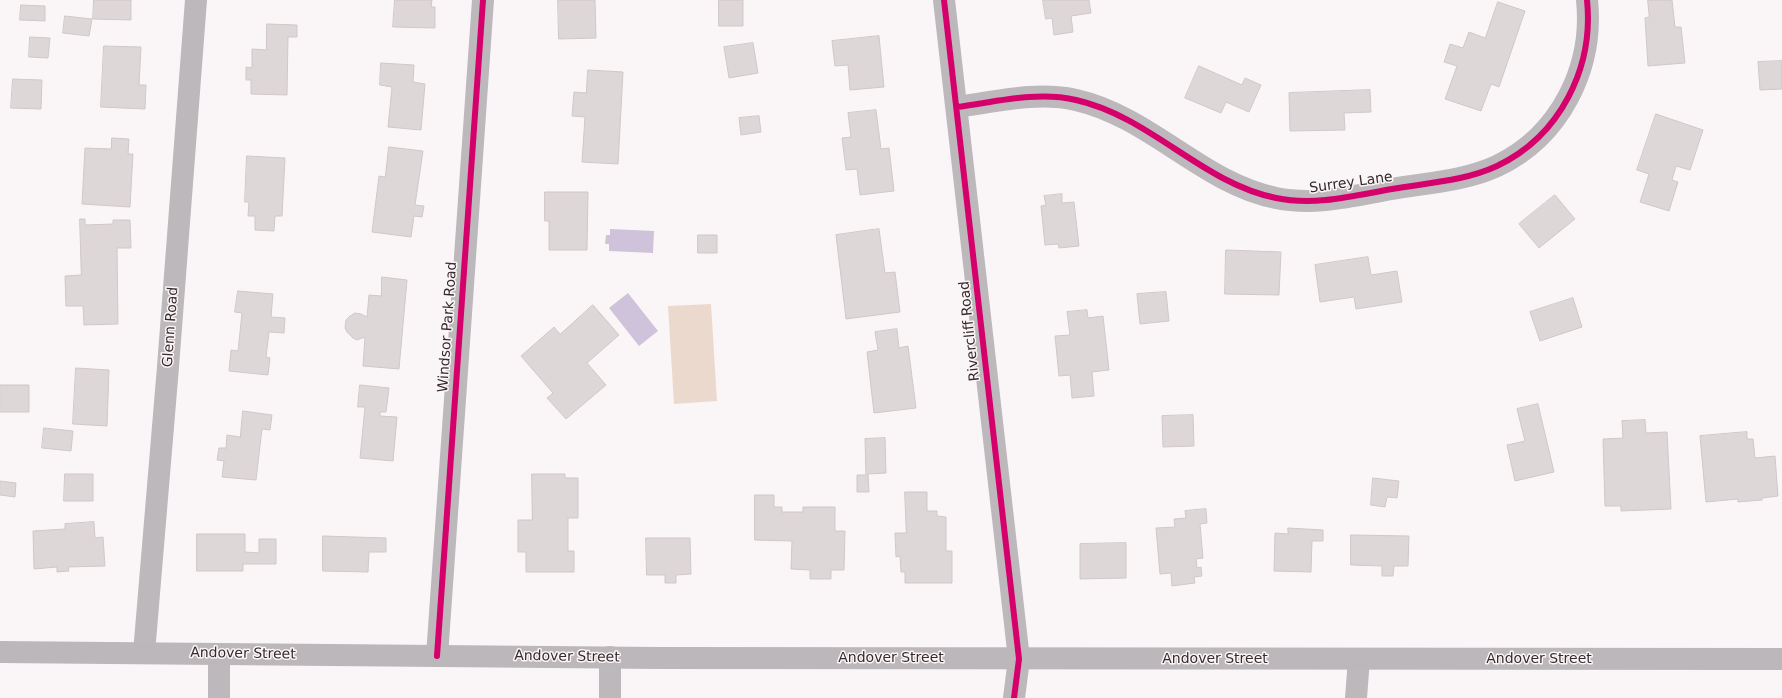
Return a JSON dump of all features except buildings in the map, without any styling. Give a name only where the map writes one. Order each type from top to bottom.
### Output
[{"type":"main road","name":"Andover Street","points":[[0,652],[610,658],[1782,659]]},
{"type":"street","name":"Glenn Road","points":[[144,653],[196,0]]},
{"type":"street","name":"Windsor Park Road","points":[[437,656],[483,0]]},
{"type":"street","name":"Rivercliff Road","points":[[944,0],[1019,659],[1014,698]]},
{"type":"street","name":"Surrey Lane","points":[[957,107],[1030,97],[1052,97],[1075,100],[1098,106],[1143,128],[1220,177],[1239,187],[1278,198],[1316,202],[1450,180],[1497,166],[1524,150],[1538,138],[1554,120],[1568,99],[1579,77],[1585,53],[1588,29],[1587,0]]},
{"type":"street","points":[[219,654],[219,698]]},
{"type":"street","points":[[610,658],[610,698]]},
{"type":"street","points":[[1356,698],[1360,659]]},
{"type":"shaded area","points":[[610,229],[654,231],[653,253],[609,251],[609,244],[605,244],[606,235],[610,235]]},
{"type":"shaded area","points":[[628,293],[658,331],[639,346],[609,308]]},
{"type":"shaded area","points":[[711,304],[717,401],[674,404],[668,306]]},
{"type":"cycle path","points":[[437,656],[483,0]]},
{"type":"cycle path","points":[[944,0],[1019,659],[1014,698]]},
{"type":"cycle path","points":[[957,107],[1031,97],[1076,100],[1103,108],[1128,120],[1224,179],[1249,190],[1276,198],[1320,201],[1445,181],[1472,175],[1497,166],[1519,153],[1539,137],[1555,118],[1568,97],[1578,74],[1585,50],[1588,25],[1587,0]]}]
